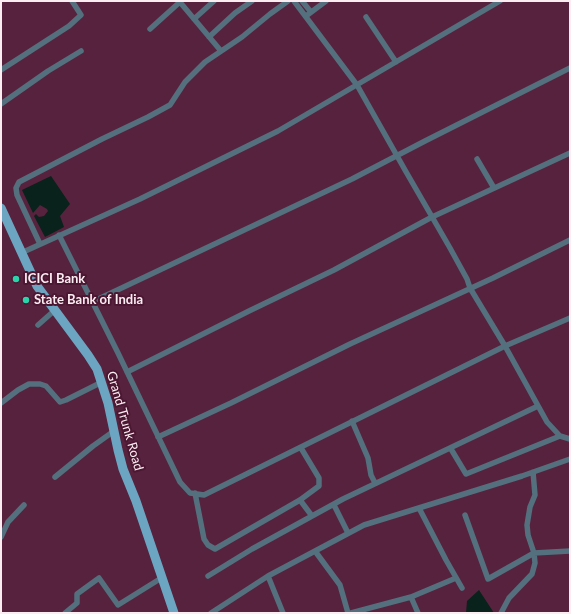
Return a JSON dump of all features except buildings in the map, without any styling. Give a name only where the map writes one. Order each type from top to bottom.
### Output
[{"type":"main road","name":"Grand Trunk Road","points":[[1,208],[37,286],[88,354],[97,369],[108,403],[123,470],[136,500],[174,613]]},
{"type":"street","points":[[1,70],[69,26],[81,15],[72,1]]},
{"type":"street","points":[[150,29],[180,1],[222,51]]},
{"type":"street","points":[[194,19],[214,1]]},
{"type":"street","points":[[209,37],[235,13],[252,1]]},
{"type":"street","points":[[294,1],[308,14]]},
{"type":"street","points":[[302,1],[308,14],[357,85],[464,273],[470,288],[505,346],[547,422],[560,436],[570,439]]},
{"type":"street","points":[[308,14],[326,1]]},
{"type":"street","points":[[21,253],[140,199],[278,131],[500,1]]},
{"type":"street","points":[[40,244],[17,195],[16,188],[19,182],[170,105],[185,82],[206,62],[242,37],[284,2]]},
{"type":"street","points":[[366,17],[396,62]]},
{"type":"street","points":[[1,104],[48,71],[81,51]]},
{"type":"street","points":[[92,302],[352,179],[570,68]]},
{"type":"street","points":[[127,372],[334,270],[432,217],[570,153]]},
{"type":"street","points":[[477,159],[494,188]]},
{"type":"street","points":[[59,235],[180,482],[190,492],[204,495],[505,346],[570,318]]},
{"type":"street","points":[[158,437],[570,240]]},
{"type":"street","points":[[38,325],[55,310]]},
{"type":"street","points":[[1,403],[12,394],[29,384],[40,384],[46,386],[60,402],[102,382]]},
{"type":"street","points":[[208,576],[252,549],[334,504],[538,406]]},
{"type":"street","points":[[352,421],[368,458],[375,483]]},
{"type":"street","points":[[56,477],[93,446],[114,431]]},
{"type":"street","points":[[451,449],[466,474],[560,436]]},
{"type":"street","points":[[195,493],[204,540],[208,545],[215,548],[300,500],[319,486],[318,478],[301,448]]},
{"type":"street","points":[[211,613],[268,576],[364,525],[570,459]]},
{"type":"street","points":[[502,613],[509,598],[532,574],[535,563],[527,525],[530,507],[535,495],[533,472]]},
{"type":"street","points":[[300,500],[312,516]]},
{"type":"street","points":[[334,504],[348,533]]},
{"type":"street","points":[[1,537],[8,522],[24,505]]},
{"type":"street","points":[[420,508],[462,588]]},
{"type":"street","points":[[465,515],[488,578],[534,553],[570,551]]},
{"type":"street","points":[[315,551],[340,585],[348,613]]},
{"type":"street","points":[[268,576],[283,613]]},
{"type":"street","points":[[65,613],[77,603],[76,594],[99,578],[118,606],[163,577]]},
{"type":"street","points":[[352,613],[411,597],[456,578]]},
{"type":"street","points":[[411,597],[418,613]]},
{"type":"shaded area","points":[[51,176],[70,204],[60,216],[64,227],[45,237],[34,216],[36,214],[39,217],[44,216],[48,211],[40,205],[33,213],[22,190]]},
{"type":"shaded area","points":[[479,590],[494,613],[466,613],[467,601]]},
{"type":"place","name":"ICICI Bank","points":[[16,279]]},
{"type":"place","name":"State Bank of India","points":[[26,300]]}]
